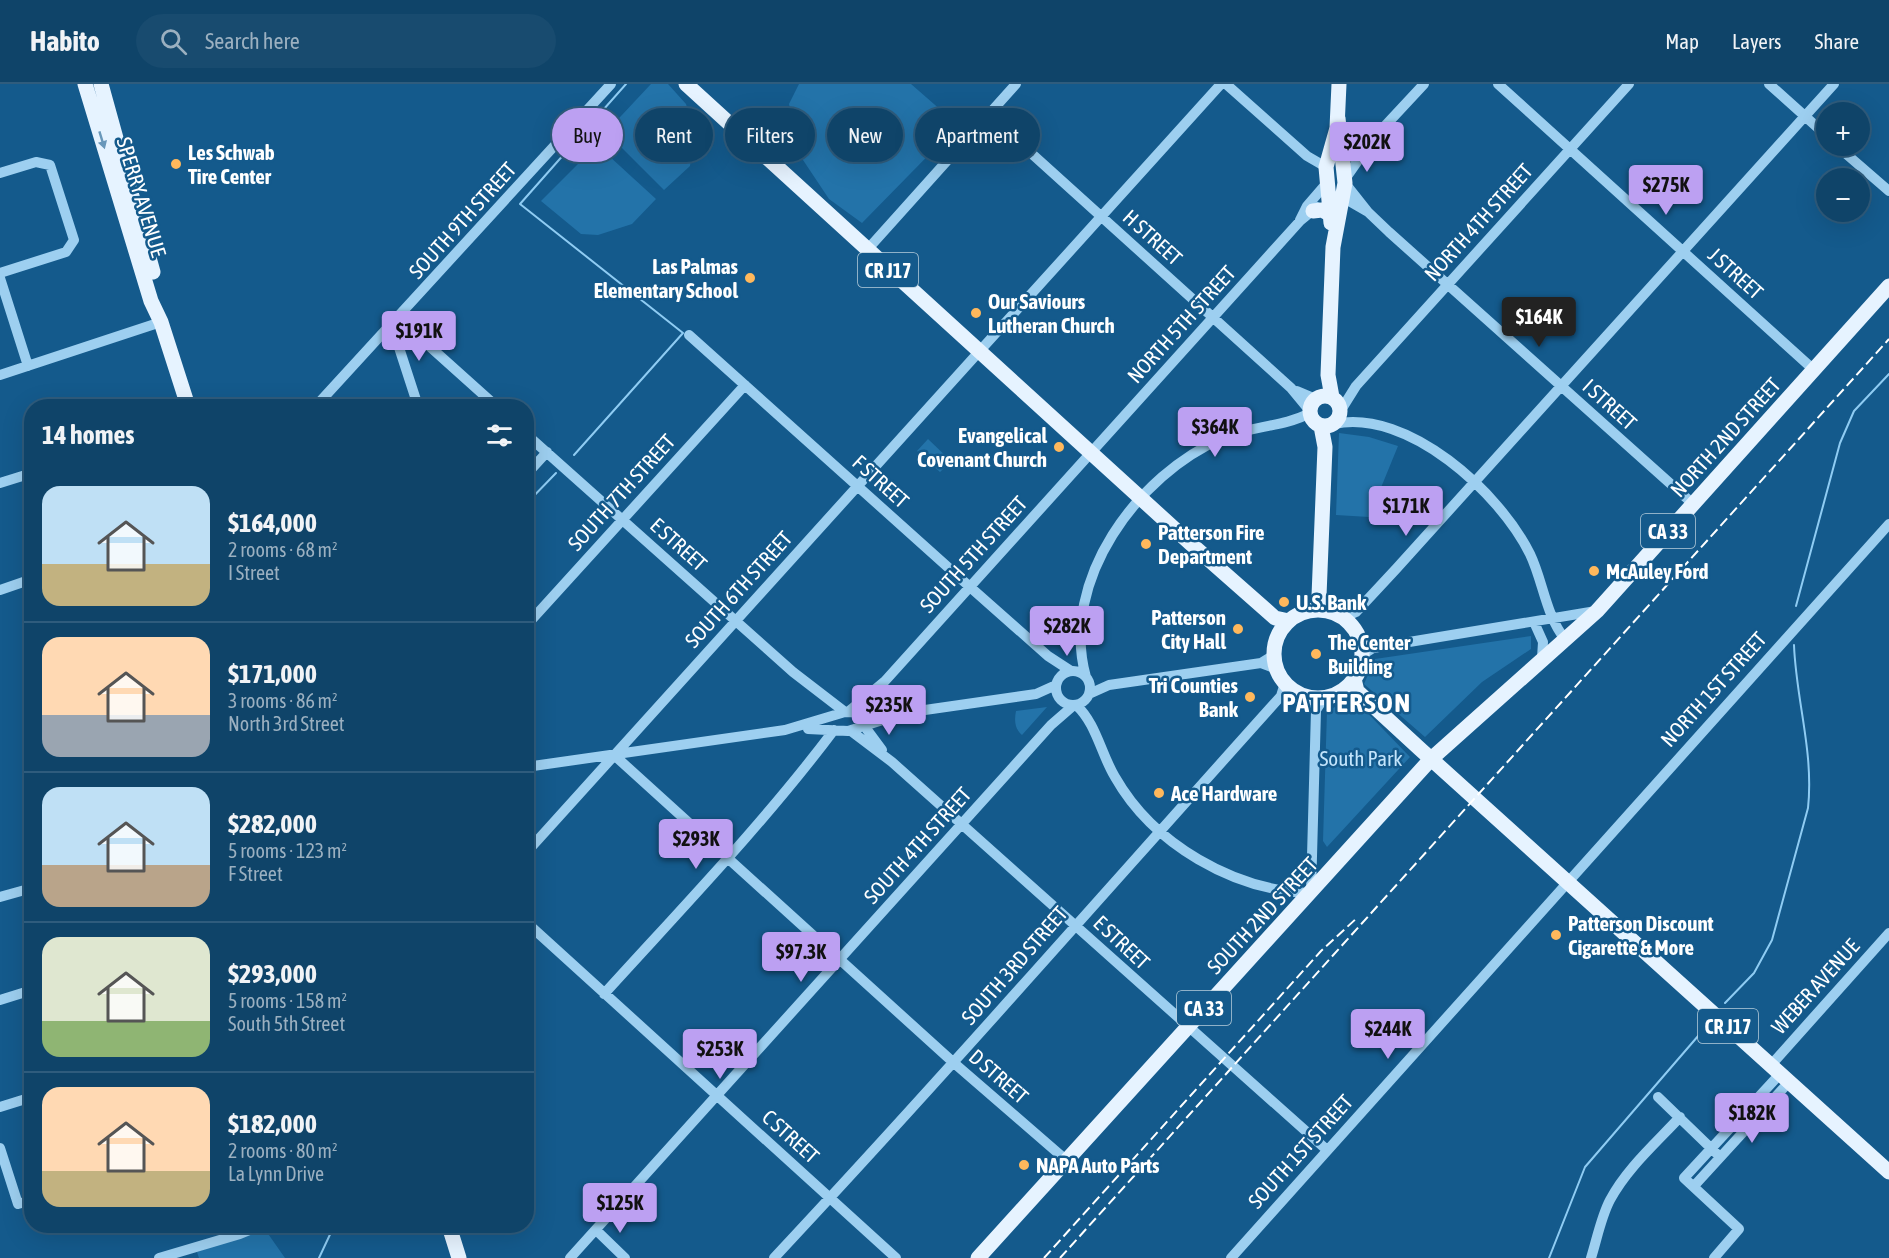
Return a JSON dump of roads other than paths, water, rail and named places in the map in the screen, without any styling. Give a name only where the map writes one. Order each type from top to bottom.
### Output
[{"type":"main road","name":"SPERRY AVENUE","points":[[85,84],[151,301],[161,322],[186,399]]},
{"type":"main road","name":"SPERRY AVENUE","points":[[102,84],[160,300],[161,322]]},
{"type":"main road","name":"CR J17","points":[[686,84],[979,352],[1281,623]]},
{"type":"main road","points":[[1318,606],[1339,84]]},
{"type":"main road","points":[[1333,247],[1330,215],[1335,180],[1349,154],[1363,150]]},
{"type":"main road","points":[[1313,211],[1322,210],[1330,215]]},
{"type":"main road","name":"NORTH 2ND STREET","points":[[1431,759],[1596,611],[1889,286]]},
{"type":"main road","points":[[1318,606],[1350,619],[1365,648],[1352,686],[1320,704],[1283,679],[1281,623],[1318,606]]},
{"type":"main road","name":"CR J17","points":[[1352,686],[1889,1172]]},
{"type":"main road","name":"SOUTH 2ND STREET","points":[[978,1258],[1431,759]]},
{"type":"main road","points":[[451,1233],[459,1258]]},
{"type":"street","name":"SOUTH 9TH STREET","points":[[323,399],[396,322],[611,84]]},
{"type":"street","points":[[995,108],[1016,84]]},
{"type":"street","name":"SOUTH 6TH STREET","points":[[534,844],[1221,84]]},
{"type":"street","name":"I STREET","points":[[1226,84],[1692,504]]},
{"type":"street","name":"NORTH 5TH STREET","points":[[1300,220],[1307,206],[1335,180],[1424,84]]},
{"type":"street","name":"J STREET","points":[[1498,84],[1814,370]]},
{"type":"street","name":"NORTH 4TH STREET","points":[[1325,411],[1356,386],[1629,84]]},
{"type":"street","points":[[1769,84],[1816,127]]},
{"type":"street","points":[[1350,619],[1834,84]]},
{"type":"street","points":[[1849,156],[1889,191]]},
{"type":"street","name":"H STREET","points":[[1040,161],[1291,388],[1325,411]]},
{"type":"street","points":[[0,273],[66,252],[72,245],[74,234],[50,165],[36,162],[3,172]]},
{"type":"street","points":[[867,250],[947,162]]},
{"type":"street","name":"NORTH 5TH STREET","points":[[1091,453],[1300,220],[1313,211],[1335,180]]},
{"type":"street","points":[[0,278],[28,366]]},
{"type":"street","points":[[0,375],[161,322]]},
{"type":"street","points":[[396,322],[416,399]]},
{"type":"street","points":[[396,322],[488,399]]},
{"type":"street","name":"F STREET","points":[[689,335],[1048,656],[1072,671]]},
{"type":"street","name":"SOUTH 7TH STREET","points":[[534,617],[745,385]]},
{"type":"street","points":[[1036,694],[1072,671],[1081,647],[1085,607],[1097,567],[1118,527],[1140,497],[1170,470],[1205,447],[1251,428],[1290,421],[1325,411],[1357,423],[1391,431],[1421,443],[1449,460],[1475,480],[1503,510],[1522,539],[1536,568],[1553,619],[1565,639]]},
{"type":"street","name":"E STREET","points":[[534,441],[806,684],[847,712]]},
{"type":"street","points":[[534,466],[547,452]]},
{"type":"street","name":"SOUTH 5TH STREET","points":[[847,712],[885,681],[1091,453]]},
{"type":"street","points":[[0,483],[24,476]]},
{"type":"street","name":"NORTH 1ST STREET","points":[[1567,881],[1889,524]]},
{"type":"street","points":[[0,590],[24,582]]},
{"type":"street","points":[[1365,648],[1596,611]]},
{"type":"street","points":[[1534,622],[1543,642],[1542,658]]},
{"type":"street","points":[[1081,647],[1088,679],[1091,726]]},
{"type":"street","name":"F STREET","points":[[1048,656],[1057,681]]},
{"type":"street","points":[[1072,671],[1088,679],[1109,685],[1283,679]]},
{"type":"street","name":"SOUTH 3RD STREET","points":[[774,1258],[954,1063],[1159,831],[1283,679]]},
{"type":"street","name":"SOUTH 5TH STREET","points":[[865,714],[885,681]]},
{"type":"street","points":[[1057,681],[1060,699]]},
{"type":"street","name":"E STREET","points":[[806,684],[830,716]]},
{"type":"street","points":[[1075,705],[1109,685]]},
{"type":"street","points":[[785,730],[847,712],[902,714],[1036,694],[1060,699],[1075,705],[1091,726],[1117,781],[1159,831],[1187,852],[1228,874],[1290,893],[1311,893],[1320,704]]},
{"type":"street","name":"SOUTH 4TH STREET","points":[[1051,725],[1060,699]]},
{"type":"street","points":[[873,701],[879,710],[902,714]]},
{"type":"street","name":"SOUTH 4TH STREET","points":[[570,1258],[1051,725],[1075,705]]},
{"type":"street","points":[[865,714],[866,727]]},
{"type":"street","points":[[534,766],[785,730],[849,731],[902,714]]},
{"type":"street","points":[[604,994],[808,764],[833,730],[830,716]]},
{"type":"street","name":"E STREET","points":[[866,727],[892,762]]},
{"type":"street","points":[[806,729],[819,734],[824,743]]},
{"type":"street","points":[[808,764],[849,731]]},
{"type":"street","name":"E STREET","points":[[849,731],[892,762],[1186,1027],[1327,1150]]},
{"type":"street","name":"D STREET","points":[[614,755],[954,1063],[1066,1160]]},
{"type":"street","name":"SOUTH 1ST STREET","points":[[1230,1258],[1567,881]]},
{"type":"street","points":[[0,897],[24,890]]},
{"type":"street","name":"C STREET","points":[[534,929],[896,1258]]},
{"type":"street","name":"WEBER AVENUE","points":[[1780,1074],[1889,933]]},
{"type":"street","points":[[0,1000],[24,992]]},
{"type":"street","points":[[1714,1258],[1738,1229],[1684,1178],[1780,1074]]},
{"type":"street","points":[[1694,1186],[1720,1157],[1780,1074]]},
{"type":"street","points":[[1658,1097],[1720,1157]]},
{"type":"street","points":[[0,1107],[24,1100]]},
{"type":"street","points":[[1591,1258],[1609,1202],[1615,1192],[1628,1173],[1680,1117]]},
{"type":"street","points":[[0,1148],[18,1204],[24,1202]]},
{"type":"street","points":[[596,1230],[625,1258]]},
{"type":"street","points":[[159,1258],[242,1233]]},
{"type":"waterway","points":[[574,455],[683,333],[520,204],[626,84]]},
{"type":"waterway","points":[[1796,606],[1840,443],[1854,411],[1889,374]]},
{"type":"waterway","points":[[534,496],[556,473]]},
{"type":"waterway","points":[[1725,1003],[1754,973],[1772,940],[1808,808],[1809,767],[1794,645]]},
{"type":"waterway","points":[[1549,1258],[1585,1167],[1705,1028]]},
{"type":"waterway","points":[[319,1258],[331,1233]]},
{"type":"railway","points":[[1060,1258],[1889,339]]},
{"type":"railway","points":[[1044,1258],[1321,951],[1358,917]]},
{"type":"place","name":"Les Schwab Tire Center","points":[[176,164]]},
{"type":"place","name":"Las Palmas Elementary School","points":[[750,278]]},
{"type":"place","name":"Our Saviours Lutheran Church","points":[[976,313]]},
{"type":"place","name":"Evangelical Covenant Church","points":[[1059,447]]},
{"type":"place","name":"Patterson Fire Department","points":[[1146,544]]},
{"type":"place","name":"McAuley Ford","points":[[1594,571]]},
{"type":"place","name":"U.S. Bank","points":[[1284,602]]},
{"type":"place","name":"Patterson City Hall","points":[[1238,629]]},
{"type":"place","name":"The Center Building","points":[[1316,654]]},
{"type":"place","name":"Tri Counties Bank","points":[[1250,697]]},
{"type":"place","name":"Ace Hardware","points":[[1159,793]]},
{"type":"place","name":"Patterson Discount Cigarette & More","points":[[1556,935]]},
{"type":"place","name":"NAPA Auto Parts","points":[[1024,1165]]},
{"type":"district","name":"PATTERSON","points":[[1347,702]]},
{"type":"park label","name":"South Park","points":[[1361,758]]}]
